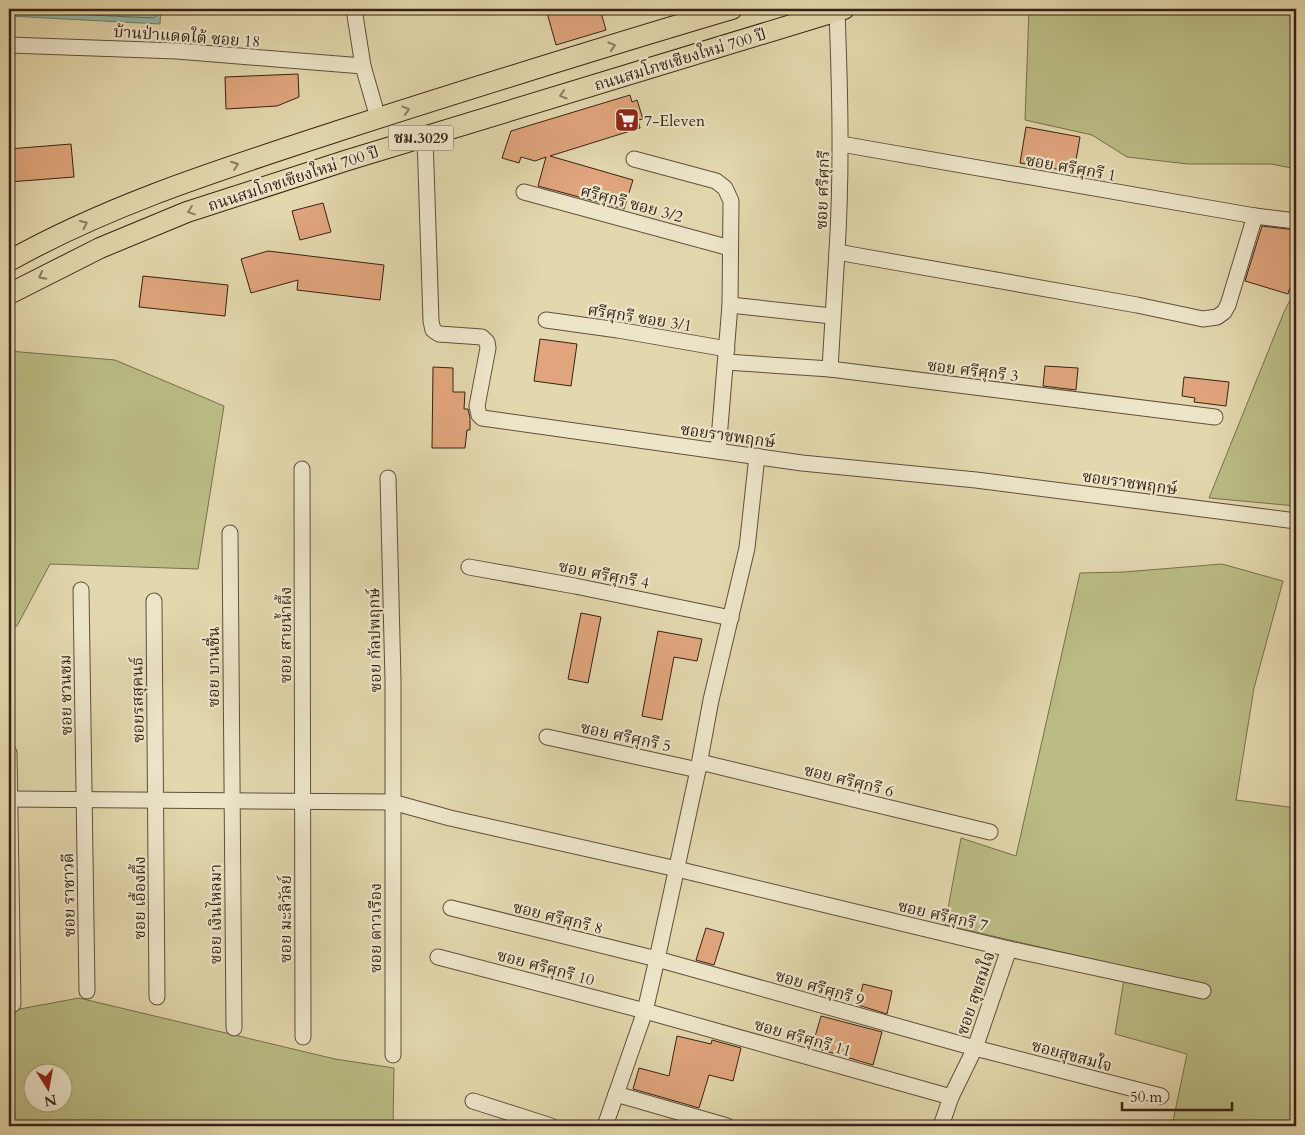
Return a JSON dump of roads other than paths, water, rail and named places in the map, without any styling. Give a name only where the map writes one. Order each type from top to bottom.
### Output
[{"type":"main road","name":"ถนนสมโภชเชียงใหม่ 700 ปี","points":[[9,261],[35,246],[136,201],[250,160],[378,118],[732,9]]},
{"type":"main road","name":"ถนนสมโภชเชียงใหม่ 700 ปี","points":[[9,294],[100,248],[187,212],[840,10]]},
{"type":"street","points":[[354,9],[363,66],[378,118]]},
{"type":"street","name":"ซอย ศรีศุกรี","points":[[830,370],[841,144],[840,10]]},
{"type":"street","name":"บ้านป่าแดดใต้ ซอย 18","points":[[9,45],[176,51],[363,66]]},
{"type":"street","name":"ซอยราชพฤกษ์","points":[[425,137],[430,321],[433,330],[439,334],[482,337],[487,342],[488,348],[477,406],[479,415],[482,418],[802,463],[976,480],[1296,521]]},
{"type":"street","name":"ซอย ศรีศุกรี 1","points":[[841,144],[1255,216],[1296,221]]},
{"type":"street","points":[[634,159],[716,181],[725,188],[730,201],[730,305],[718,451]]},
{"type":"street","name":"ศรีศุกรี ซอย 3/2","points":[[524,192],[730,248]]},
{"type":"street","points":[[837,252],[1137,305],[1191,317],[1211,319],[1224,312],[1228,305],[1255,216]]},
{"type":"street","points":[[730,305],[832,316]]},
{"type":"street","name":"ศรีศุกรี ซอย 3/1","points":[[546,320],[618,330],[727,356]]},
{"type":"street","name":"ซอย ศรีศุกรี 3","points":[[727,356],[1215,417]]},
{"type":"street","points":[[605,1126],[645,1011],[657,960],[699,766],[711,700],[748,540],[757,456]]},
{"type":"street","name":"ซอย สายน้ำผึ้ง","points":[[302,470],[303,801]]},
{"type":"street","name":"ซอย กัลปพฤกษ์","points":[[388,478],[393,680],[392,802]]},
{"type":"street","name":"ซอย บานชื่น","points":[[230,533],[232,800]]},
{"type":"street","name":"ซอย ศรีศุกรี 4","points":[[469,567],[575,586],[731,618]]},
{"type":"street","name":"ซอย ชวนชม","points":[[81,590],[84,800]]},
{"type":"street","name":"ซอยรสสุคนธ์","points":[[154,601],[156,800]]},
{"type":"street","name":"ซอย ศรีศุกรี 5","points":[[547,737],[699,766]]},
{"type":"street","points":[[9,753],[13,1004]]},
{"type":"street","name":"ซอย ศรีศุกรี 6","points":[[699,766],[990,832]]},
{"type":"street","name":"ซอย ศรีศุกรี 7","points":[[10,799],[392,802],[450,818],[677,869],[1009,949],[1203,991]]},
{"type":"street","name":"ซอย ราชาวดี","points":[[84,800],[86,991]]},
{"type":"street","name":"ซอย เอื้องผึ้ง","points":[[156,800],[157,996]]},
{"type":"street","name":"ซอย เงินไหลมา","points":[[232,800],[234,1028]]},
{"type":"street","name":"ซอย มะลิวัลย์","points":[[303,801],[303,1037]]},
{"type":"street","name":"ซอย ดาวเรือง","points":[[392,802],[393,1055]]},
{"type":"street","name":"ซอย ศรีศุกรี 8","points":[[451,908],[657,960]]},
{"type":"street","name":"ซอย สุขสมใจ","points":[[941,1126],[951,1098],[975,1048],[1009,949]]},
{"type":"street","name":"ซอย ศรีศุกรี 10","points":[[438,957],[645,1011]]},
{"type":"street","name":"ซอย ศรีศุกรี 9","points":[[657,960],[975,1048]]},
{"type":"street","name":"ซอย ศรีศุกรี 11","points":[[645,1011],[951,1098]]},
{"type":"street","name":"ซอยสุขสมใจ","points":[[975,1048],[1161,1096]]},
{"type":"street","points":[[616,1094],[727,1126]]},
{"type":"street","points":[[473,1101],[551,1126]]},
{"type":"water","points":[[9,9],[161,9],[160,24],[9,16]]},
{"type":"place","name":"7-Eleven","points":[[627,120]]}]
